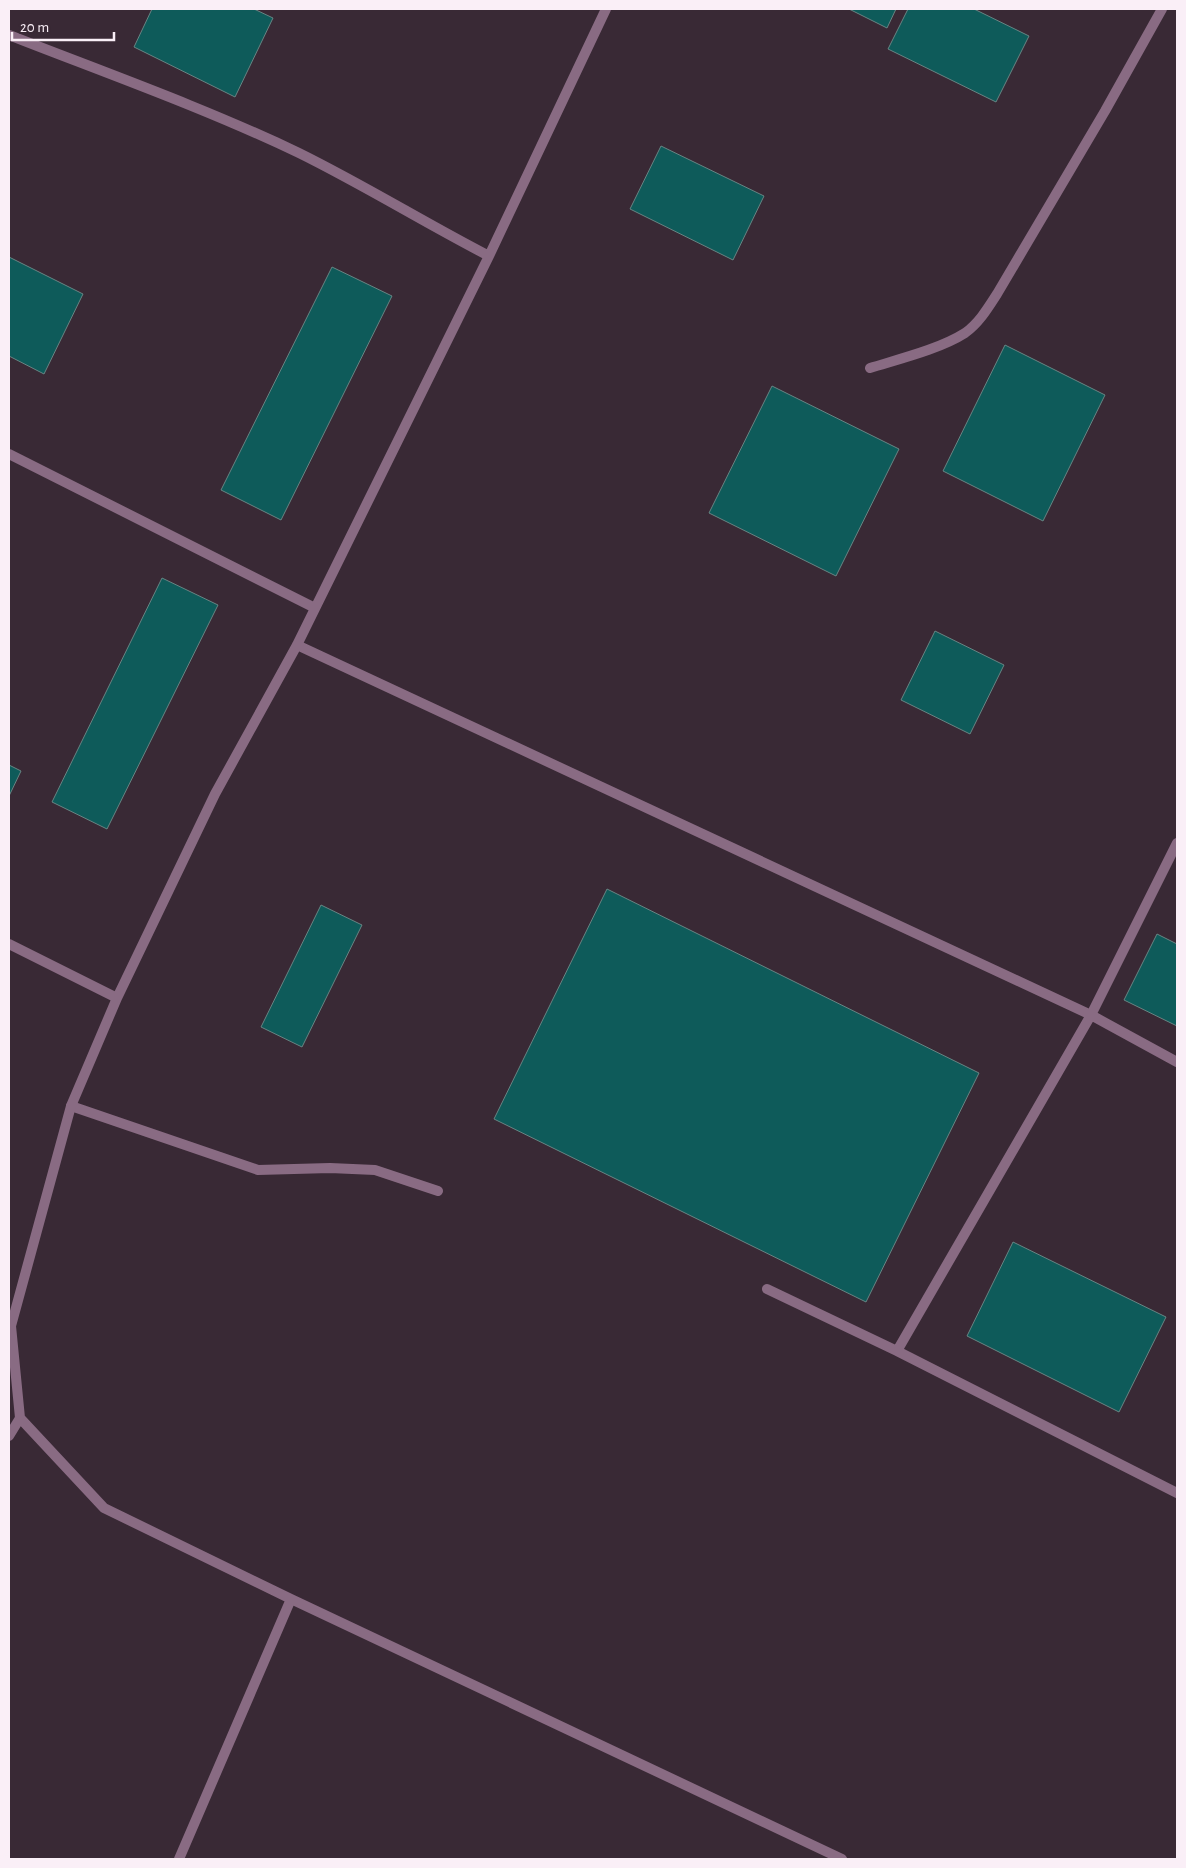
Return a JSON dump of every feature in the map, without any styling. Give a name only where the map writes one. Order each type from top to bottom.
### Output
[{"type":"street","points":[[9,1436],[20,1418],[11,1326],[71,1106],[117,998],[216,794],[297,645],[489,256],[606,9]]},
{"type":"street","points":[[870,368],[946,343],[965,332],[978,321],[997,294],[1105,111],[1162,9]]},
{"type":"street","points":[[9,35],[215,116],[300,154],[381,197],[435,229],[489,256]]},
{"type":"street","points":[[9,454],[315,608]]},
{"type":"street","points":[[297,645],[1091,1015],[1177,1062]]},
{"type":"street","points":[[897,1351],[1091,1015],[1177,843]]},
{"type":"street","points":[[9,944],[117,998]]},
{"type":"street","points":[[71,1106],[258,1170],[330,1168],[375,1170],[438,1191]]},
{"type":"street","points":[[766,1289],[897,1351],[1177,1493]]},
{"type":"street","points":[[20,1418],[104,1508],[291,1599],[842,1859]]},
{"type":"street","points":[[179,1859],[291,1599]]},
{"type":"building","points":[[152,9],[254,9],[273,18],[235,97],[134,47]]},
{"type":"building","points":[[849,9],[896,9],[887,28]]},
{"type":"building","points":[[908,9],[974,9],[1029,36],[996,102],[888,49]]},
{"type":"building","points":[[661,146],[764,196],[733,260],[630,209]]},
{"type":"building","points":[[9,257],[83,294],[44,374],[9,356]]},
{"type":"building","points":[[332,267],[392,296],[281,520],[221,490]]},
{"type":"building","points":[[1005,345],[1105,395],[1043,521],[943,471]]},
{"type":"building","points":[[772,386],[899,449],[836,576],[709,513]]},
{"type":"building","points":[[162,578],[218,605],[107,829],[52,802]]},
{"type":"building","points":[[935,631],[1004,665],[970,734],[901,700]]},
{"type":"building","points":[[9,765],[21,771],[9,796]]},
{"type":"building","points":[[607,889],[979,1073],[866,1302],[494,1119]]},
{"type":"building","points":[[321,905],[362,925],[302,1047],[261,1027]]},
{"type":"building","points":[[1157,934],[1177,944],[1177,1026],[1124,1000]]},
{"type":"building","points":[[1013,1242],[1166,1317],[1119,1412],[967,1336]]}]
